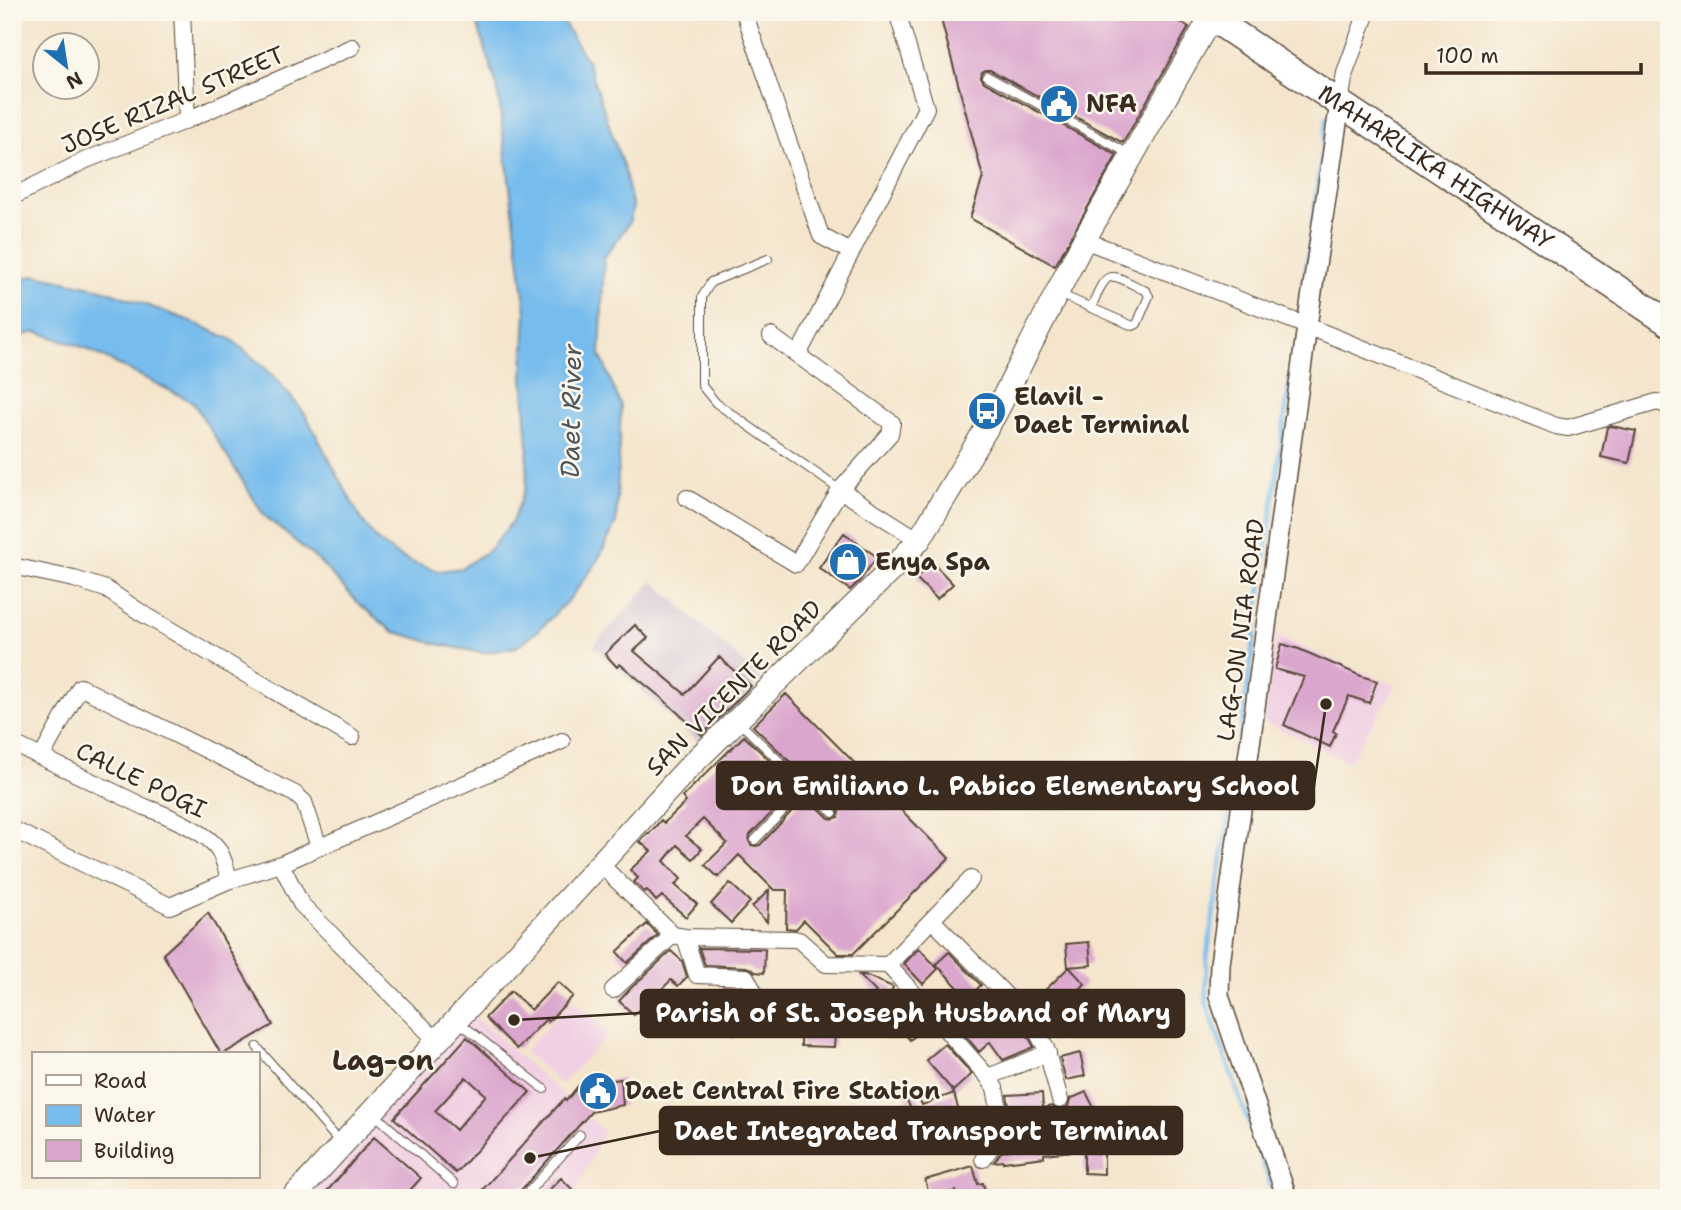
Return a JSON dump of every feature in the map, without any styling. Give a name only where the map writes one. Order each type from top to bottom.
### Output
[{"type":"highway","name":"MAHARLIKA HIGHWAY","points":[[1209,14],[1669,323]]},
{"type":"main road","name":"SAN VICENTE ROAD","points":[[293,1198],[689,767],[897,565],[919,540],[995,414],[1084,240],[1209,14]]},
{"type":"street","points":[[182,12],[187,120]]},
{"type":"street","points":[[744,12],[821,236],[851,253]]},
{"type":"street","points":[[798,355],[926,108],[897,12]]},
{"type":"street","points":[[1339,103],[1345,73],[1367,12]]},
{"type":"street","name":"JOSE RIZAL STREET","points":[[12,197],[86,160],[187,120],[352,47]]},
{"type":"street","name":"LAG-ON NIA ROAD","points":[[1286,1198],[1219,996],[1220,964],[1339,103]]},
{"type":"street","points":[[1084,240],[1562,428],[1657,402],[1669,406]]},
{"type":"street","points":[[687,498],[796,564],[840,490],[890,434],[892,423],[771,336]]},
{"type":"street","points":[[840,490],[919,540]]},
{"type":"street","points":[[12,566],[75,579],[106,589],[140,612],[352,737]]},
{"type":"street","points":[[42,756],[80,687],[295,794],[304,802],[319,847]]},
{"type":"street","points":[[12,829],[170,906],[230,880],[281,863],[562,741]]},
{"type":"street","name":"CALLE POGI","points":[[12,743],[202,835],[217,846],[230,880]]},
{"type":"street","points":[[281,863],[301,904],[438,1041]]},
{"type":"street","points":[[600,864],[679,936],[697,975],[746,977],[767,1016]]},
{"type":"street","points":[[613,990],[679,936],[794,939],[799,940],[826,964],[888,965],[971,879]]},
{"type":"street","points":[[932,920],[1031,1021],[1048,1053],[1060,1100]]},
{"type":"street","points":[[888,965],[995,1088],[1003,1130],[983,1159]]},
{"type":"street","points":[[988,1077],[1048,1053]]},
{"type":"lane","points":[[987,76],[1132,156]]},
{"type":"lane","points":[[768,259],[711,282],[702,298],[702,386],[716,403],[840,490]]},
{"type":"lane","points":[[1057,293],[1091,308],[1133,326],[1137,324],[1149,296],[1146,291],[1115,277],[1106,278],[1101,283],[1091,308]]},
{"type":"lane","points":[[737,720],[833,813]]},
{"type":"lane","points":[[755,840],[806,787]]},
{"type":"lane","points":[[457,1021],[544,1089]]},
{"type":"lane","points":[[257,1047],[342,1145]]},
{"type":"lane","points":[[372,1112],[454,1184]]},
{"type":"lane","points":[[523,1198],[580,1135]]},
{"type":"shaded area","points":[[653,581],[761,679],[701,745],[593,646]]},
{"type":"shaded area","points":[[1276,636],[1396,686],[1349,762],[1264,722]]},
{"type":"shaded area","points":[[573,1000],[609,1034],[561,1085],[524,1051]]},
{"type":"shaded area","points":[[471,1013],[604,1131],[573,1198],[307,1198]]},
{"type":"water","name":"Daet River","points":[[476,12],[557,12],[587,61],[624,169],[633,208],[629,223],[604,258],[600,354],[621,406],[616,523],[597,562],[571,597],[539,630],[516,647],[484,653],[437,644],[392,631],[359,604],[320,562],[264,515],[193,402],[85,348],[37,332],[12,337],[12,282],[36,275],[102,289],[231,339],[274,376],[305,414],[361,519],[377,540],[395,554],[439,571],[462,568],[490,549],[512,522],[526,487],[528,446],[523,375],[526,311],[497,86]]},
{"type":"building","name":"NFA","points":[[939,12],[1164,12],[1189,27],[1123,143],[990,70],[982,72],[984,82],[1117,155],[1055,266],[970,218],[983,177]]},
{"type":"building","points":[[1607,427],[1636,431],[1629,463],[1601,457]]},
{"type":"building","name":"Enya Spa","points":[[844,533],[877,557],[850,590],[819,568]]},
{"type":"building","points":[[932,562],[953,584],[937,599],[916,578]]},
{"type":"building","points":[[635,625],[648,638],[634,651],[685,694],[719,657],[751,686],[702,735],[664,700],[620,664],[617,667],[605,654]]},
{"type":"building","points":[[1282,644],[1377,681],[1369,703],[1349,696],[1333,731],[1336,733],[1330,747],[1284,725],[1304,677],[1275,669]]},
{"type":"building","points":[[786,694],[949,858],[853,954],[838,954],[804,920],[796,929],[786,928],[787,890],[774,890],[739,855],[718,877],[705,865],[727,843],[703,819],[686,836],[702,849],[693,859],[677,845],[664,861],[681,879],[675,885],[697,904],[686,917],[662,896],[656,901],[647,890],[644,892],[634,882],[638,878],[630,870],[651,851],[640,842],[661,820],[664,823],[686,802],[682,797],[744,736],[797,787],[750,835],[751,845],[760,845],[806,796],[829,818],[838,817],[838,808],[753,726]]},
{"type":"building","points":[[730,883],[750,902],[731,923],[711,904]]},
{"type":"building","points":[[769,890],[767,922],[752,907]]},
{"type":"building","points":[[208,913],[273,1025],[226,1052],[220,1052],[163,954]]},
{"type":"building","points":[[647,924],[658,935],[627,963],[617,952]]},
{"type":"building","points":[[1089,942],[1091,965],[1068,967],[1066,944]]},
{"type":"building","points":[[699,948],[765,949],[764,973],[746,967],[705,965]]},
{"type":"building","points":[[919,948],[938,969],[923,984],[904,964]]},
{"type":"building","points":[[671,951],[682,961],[687,977],[678,986],[671,980],[654,997],[652,995],[634,1015],[619,1001]]},
{"type":"building","points":[[949,952],[981,985],[968,998],[936,964]]},
{"type":"building","points":[[1069,967],[1085,984],[1069,999],[1080,1010],[1052,1037],[1047,1015],[1040,1016],[1030,1005]]},
{"type":"building","points":[[859,975],[893,987],[884,1011],[866,1004],[876,992]]},
{"type":"building","points":[[558,982],[573,996],[517,1049],[485,1018],[511,991],[531,1010]]},
{"type":"building","points":[[722,987],[739,987],[758,1022],[733,1034],[714,993],[722,991]]},
{"type":"building","points":[[997,1002],[1014,1022],[1015,1020],[1023,1027],[1034,1047],[1003,1060],[990,1042],[979,1052],[964,1034]]},
{"type":"building","points":[[914,1009],[928,1025],[910,1040],[897,1024]]},
{"type":"building","points":[[797,1014],[814,1014],[814,1033],[835,1033],[834,1047],[801,1046],[801,1032],[796,1032]]},
{"type":"building","points":[[467,1037],[530,1092],[456,1173],[394,1118]],"holes":[[[466,1077],[486,1095],[456,1130],[435,1111]]]},
{"type":"building","points":[[945,1044],[972,1074],[953,1091],[926,1060]]},
{"type":"building","points":[[1080,1053],[1085,1076],[1066,1080],[1060,1058]]},
{"type":"building","points":[[621,1079],[623,1105],[591,1112],[514,1198],[475,1198],[579,1085]]},
{"type":"building","points":[[1086,1092],[1095,1110],[1092,1112],[1093,1149],[994,1162],[1001,1152],[1013,1149],[1013,1128],[1007,1095],[1042,1093],[1043,1108],[1052,1106],[1062,1110],[1068,1107],[1070,1099]]},
{"type":"building","points":[[917,1093],[922,1105],[954,1093],[960,1116],[940,1121],[943,1131],[926,1136],[919,1112],[913,1114],[906,1098]]},
{"type":"building","points":[[374,1137],[421,1178],[403,1198],[321,1198]]},
{"type":"building","points":[[1084,1152],[1104,1153],[1104,1174],[1084,1173]]},
{"type":"building","points":[[973,1166],[978,1184],[983,1183],[986,1195],[957,1198],[956,1191],[930,1198],[925,1180]]},
{"type":"building","points":[[561,1178],[574,1191],[568,1198],[541,1198]]},
{"type":"waterway","points":[[1336,73],[1356,12]]},
{"type":"waterway","points":[[1306,269],[1327,118]]},
{"type":"waterway","points":[[1275,1198],[1206,1002],[1207,957],[1291,373]]},
{"type":"place","name":"NFA","points":[[1059,104]]},
{"type":"place","name":"Elavil - Daet Terminal","points":[[987,411]]},
{"type":"place","name":"Enya Spa","points":[[848,562]]},
{"type":"place","name":"Don Emiliano L. Pabico Elementary School","points":[[1326,704]]},
{"type":"place","name":"Parish of St. Joseph Husband of Mary","points":[[514,1020]]},
{"type":"place","name":"Daet Central Fire Station","points":[[598,1091]]},
{"type":"place","name":"Daet Integrated Transport Terminal","points":[[530,1158]]},
{"type":"district","name":"Lag-on","points":[[383,1060]]}]
